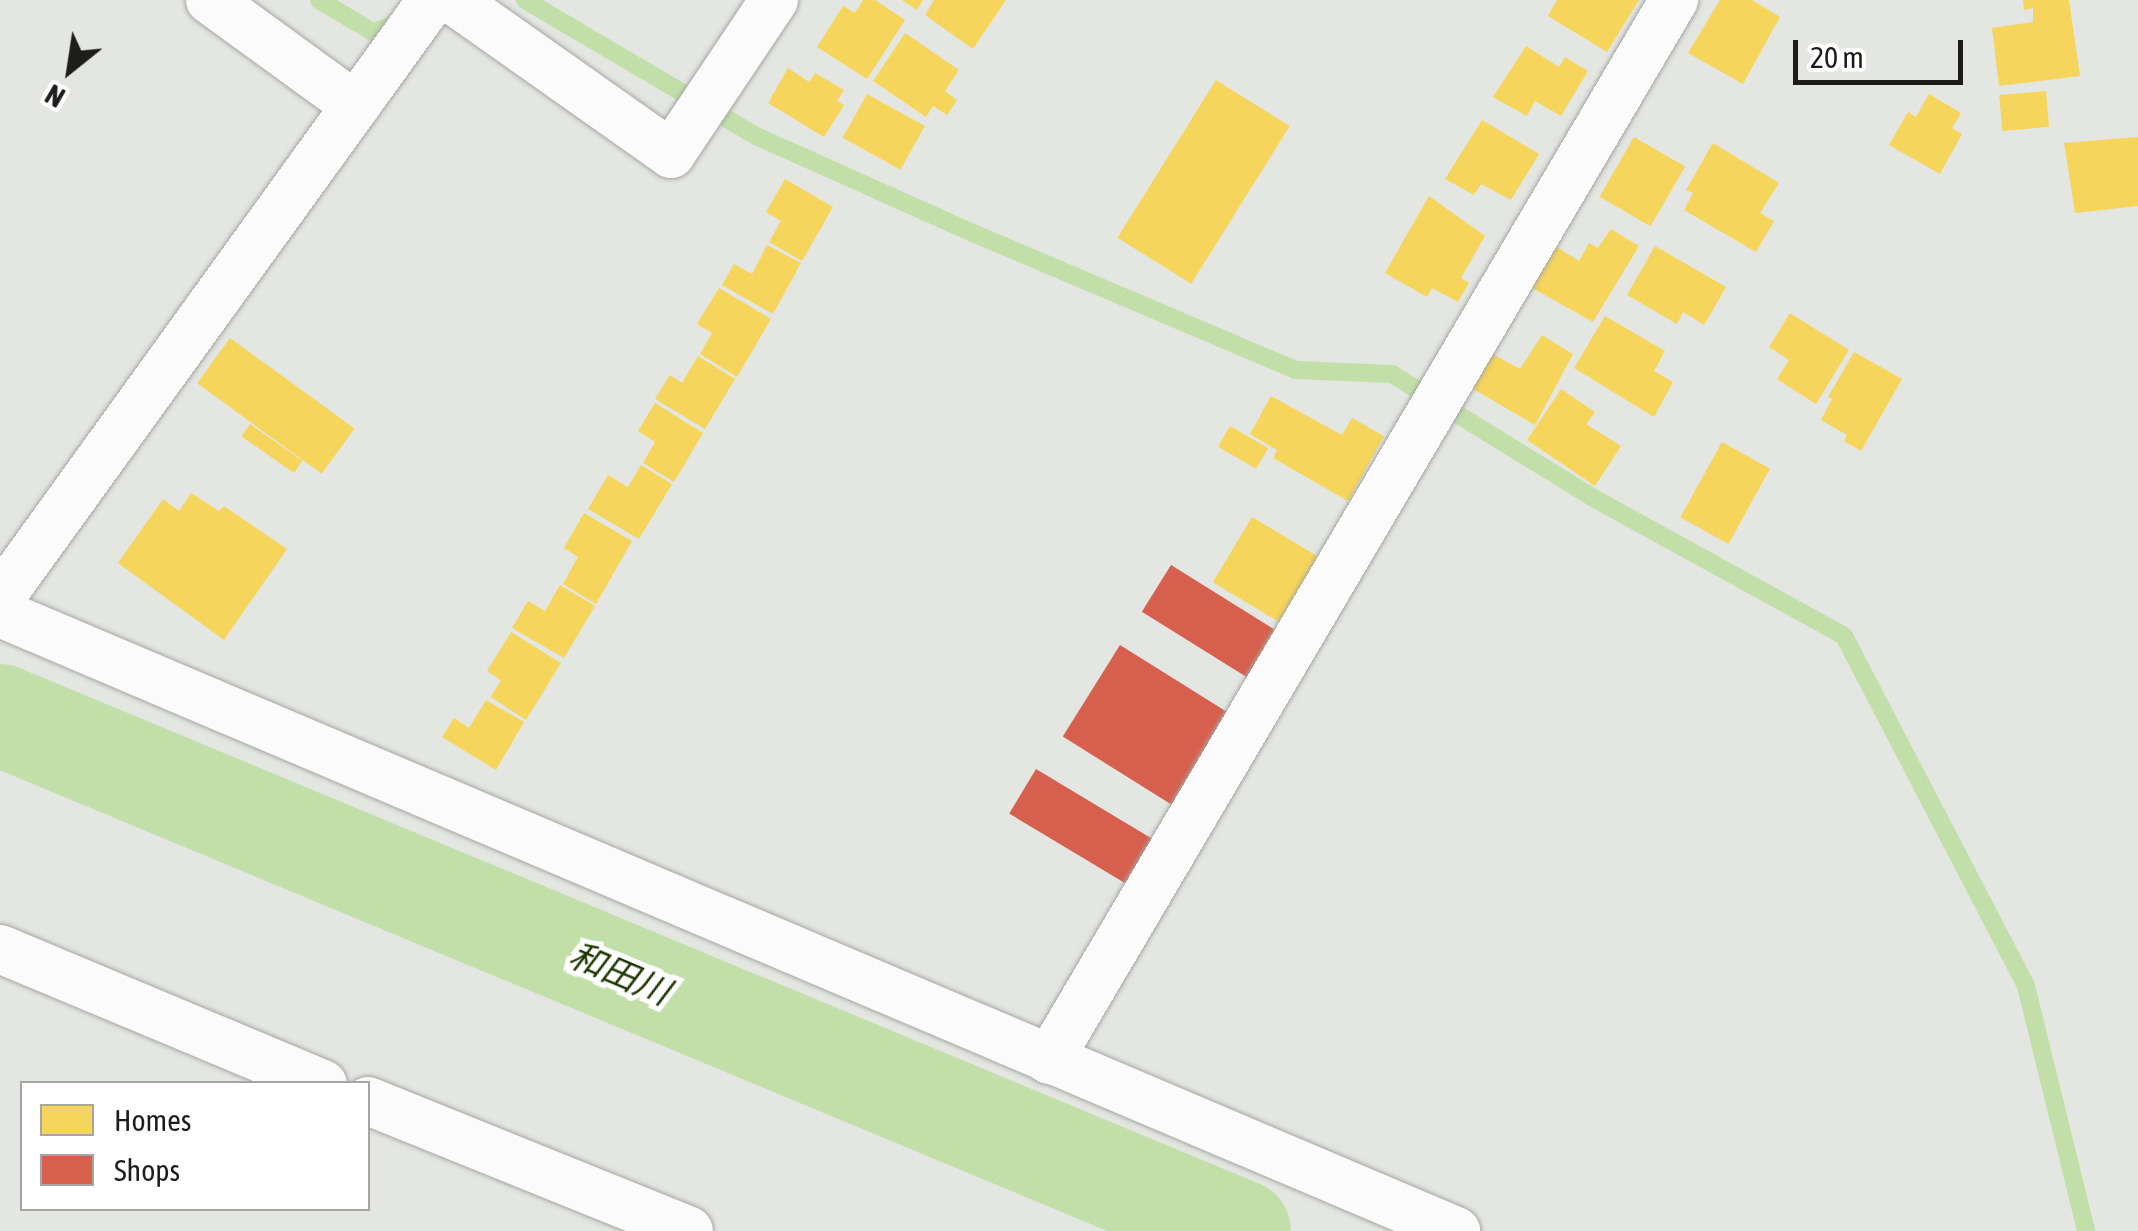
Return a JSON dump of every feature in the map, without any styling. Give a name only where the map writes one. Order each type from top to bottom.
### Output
[{"type":"street","points":[[210,0],[356,106]]},
{"type":"street","points":[[0,598],[432,0]]},
{"type":"street","points":[[453,0],[670,154],[774,0]]},
{"type":"street","points":[[1049,1060],[1674,0]]},
{"type":"street","points":[[0,613],[1456,1231]]},
{"type":"street","points":[[0,949],[316,1081]]},
{"type":"street","points":[[370,1102],[690,1231]]},
{"type":"building: Homes","points":[[863,0],[875,0],[905,20],[867,79],[817,47],[843,6],[855,13]]},
{"type":"building: Homes","points":[[902,0],[923,0],[917,10]]},
{"type":"building: Homes","points":[[934,0],[1006,0],[973,49],[925,15]]},
{"type":"building: Homes","points":[[1557,0],[1639,0],[1607,52],[1548,16]]},
{"type":"building: Homes","points":[[1720,0],[1752,0],[1780,17],[1743,84],[1688,53]]},
{"type":"building: Homes","points":[[2023,0],[2069,0],[2080,76],[1999,86],[1992,28],[2033,22],[2033,8],[2024,10]]},
{"type":"building: Homes","points":[[905,33],[959,70],[945,91],[957,100],[947,115],[933,106],[926,117],[873,81]]},
{"type":"building: Homes","points":[[1526,46],[1559,67],[1565,57],[1588,71],[1561,116],[1535,101],[1527,116],[1493,97]]},
{"type":"building: Homes","points":[[788,68],[809,82],[815,73],[844,90],[837,101],[844,105],[824,137],[768,103]]},
{"type":"building: Homes","points":[[1216,80],[1290,126],[1191,284],[1117,238]]},
{"type":"building: Homes","points":[[2046,91],[2049,127],[2002,131],[1999,95]]},
{"type":"building: Homes","points":[[867,94],[925,126],[900,170],[843,138]]},
{"type":"building: Homes","points":[[1929,94],[1961,113],[1952,128],[1962,134],[1940,174],[1889,145],[1908,112],[1916,117]]},
{"type":"building: Homes","points":[[1482,120],[1539,154],[1511,200],[1481,184],[1474,195],[1445,179]]},
{"type":"building: Homes","points":[[1634,137],[1685,166],[1651,226],[1600,197]]},
{"type":"building: Homes","points":[[2138,137],[2138,206],[2075,213],[2064,143]]},
{"type":"building: Homes","points":[[1713,143],[1779,183],[1760,213],[1774,221],[1756,252],[1684,210],[1693,193],[1686,190]]},
{"type":"building: Homes","points":[[785,179],[833,207],[802,261],[769,242],[781,221],[766,212]]},
{"type":"building: Homes","points":[[1429,196],[1485,236],[1461,278],[1469,283],[1458,302],[1432,288],[1427,297],[1385,273]]},
{"type":"building: Homes","points":[[1611,229],[1639,246],[1593,322],[1527,285],[1552,244],[1579,261],[1589,243],[1598,248]]},
{"type":"building: Homes","points":[[767,245],[801,263],[773,314],[722,285],[734,264],[752,274]]},
{"type":"building: Homes","points":[[1655,246],[1726,287],[1704,325],[1683,312],[1677,324],[1627,295]]},
{"type":"building: Homes","points":[[719,288],[771,319],[737,377],[700,354],[712,333],[697,324]]},
{"type":"building: Homes","points":[[1790,313],[1849,350],[1816,404],[1777,379],[1789,360],[1769,347]]},
{"type":"building: Homes","points":[[1605,316],[1665,351],[1654,371],[1673,382],[1654,417],[1574,368]]},
{"type":"building: Homes","points":[[1542,335],[1573,354],[1535,425],[1468,386],[1489,352],[1520,369]]},
{"type":"building: Homes","points":[[230,338],[355,429],[322,474],[197,383]]},
{"type":"building: Homes","points":[[1854,352],[1902,379],[1861,451],[1844,441],[1847,435],[1821,420],[1832,399],[1828,397]]},
{"type":"building: Homes","points":[[698,356],[735,379],[705,429],[655,399],[670,375],[682,383]]},
{"type":"building: Homes","points":[[1561,389],[1595,412],[1586,424],[1621,446],[1595,486],[1527,440]]},
{"type":"building: Homes","points":[[1271,396],[1342,435],[1352,418],[1384,436],[1348,501],[1273,458],[1277,450],[1250,434]]},
{"type":"building: Homes","points":[[655,403],[703,433],[674,482],[643,463],[655,442],[638,431]]},
{"type":"building: Homes","points":[[250,424],[302,461],[294,473],[241,436]]},
{"type":"building: Homes","points":[[1230,426],[1268,448],[1256,469],[1218,447]]},
{"type":"building: Homes","points":[[1722,442],[1770,469],[1728,544],[1680,517]]},
{"type":"building: Homes","points":[[641,465],[672,484],[639,539],[588,509],[608,475],[628,487]]},
{"type":"building: Homes","points":[[191,493],[219,511],[224,506],[287,549],[224,640],[118,563],[163,499],[179,511]]},
{"type":"building: Homes","points":[[584,513],[632,541],[596,604],[563,584],[578,557],[564,548]]},
{"type":"building: Homes","points":[[1252,517],[1325,561],[1286,626],[1213,582]]},
{"type":"building: Homes","points":[[560,585],[595,606],[564,658],[512,628],[528,601],[545,611]]},
{"type":"building: Homes","points":[[511,632],[561,663],[526,720],[491,697],[501,680],[487,671]]},
{"type":"building: Homes","points":[[486,700],[524,722],[496,770],[442,737],[454,718],[469,728]]},
{"type":"building: Shops","points":[[1171,565],[1291,640],[1261,686],[1142,612]]},
{"type":"building: Shops","points":[[1120,645],[1237,718],[1180,810],[1063,737]]},
{"type":"building: Shops","points":[[1036,769],[1164,846],[1137,890],[1009,814]]},
{"type":"waterway","points":[[319,0],[373,32],[403,22]]},
{"type":"waterway","points":[[525,0],[756,136],[973,233],[1296,370],[1392,374],[1597,500],[1844,636],[2026,986],[2086,1231]]},
{"type":"waterway","name":"和田川","points":[[0,715],[1240,1231]]}]
